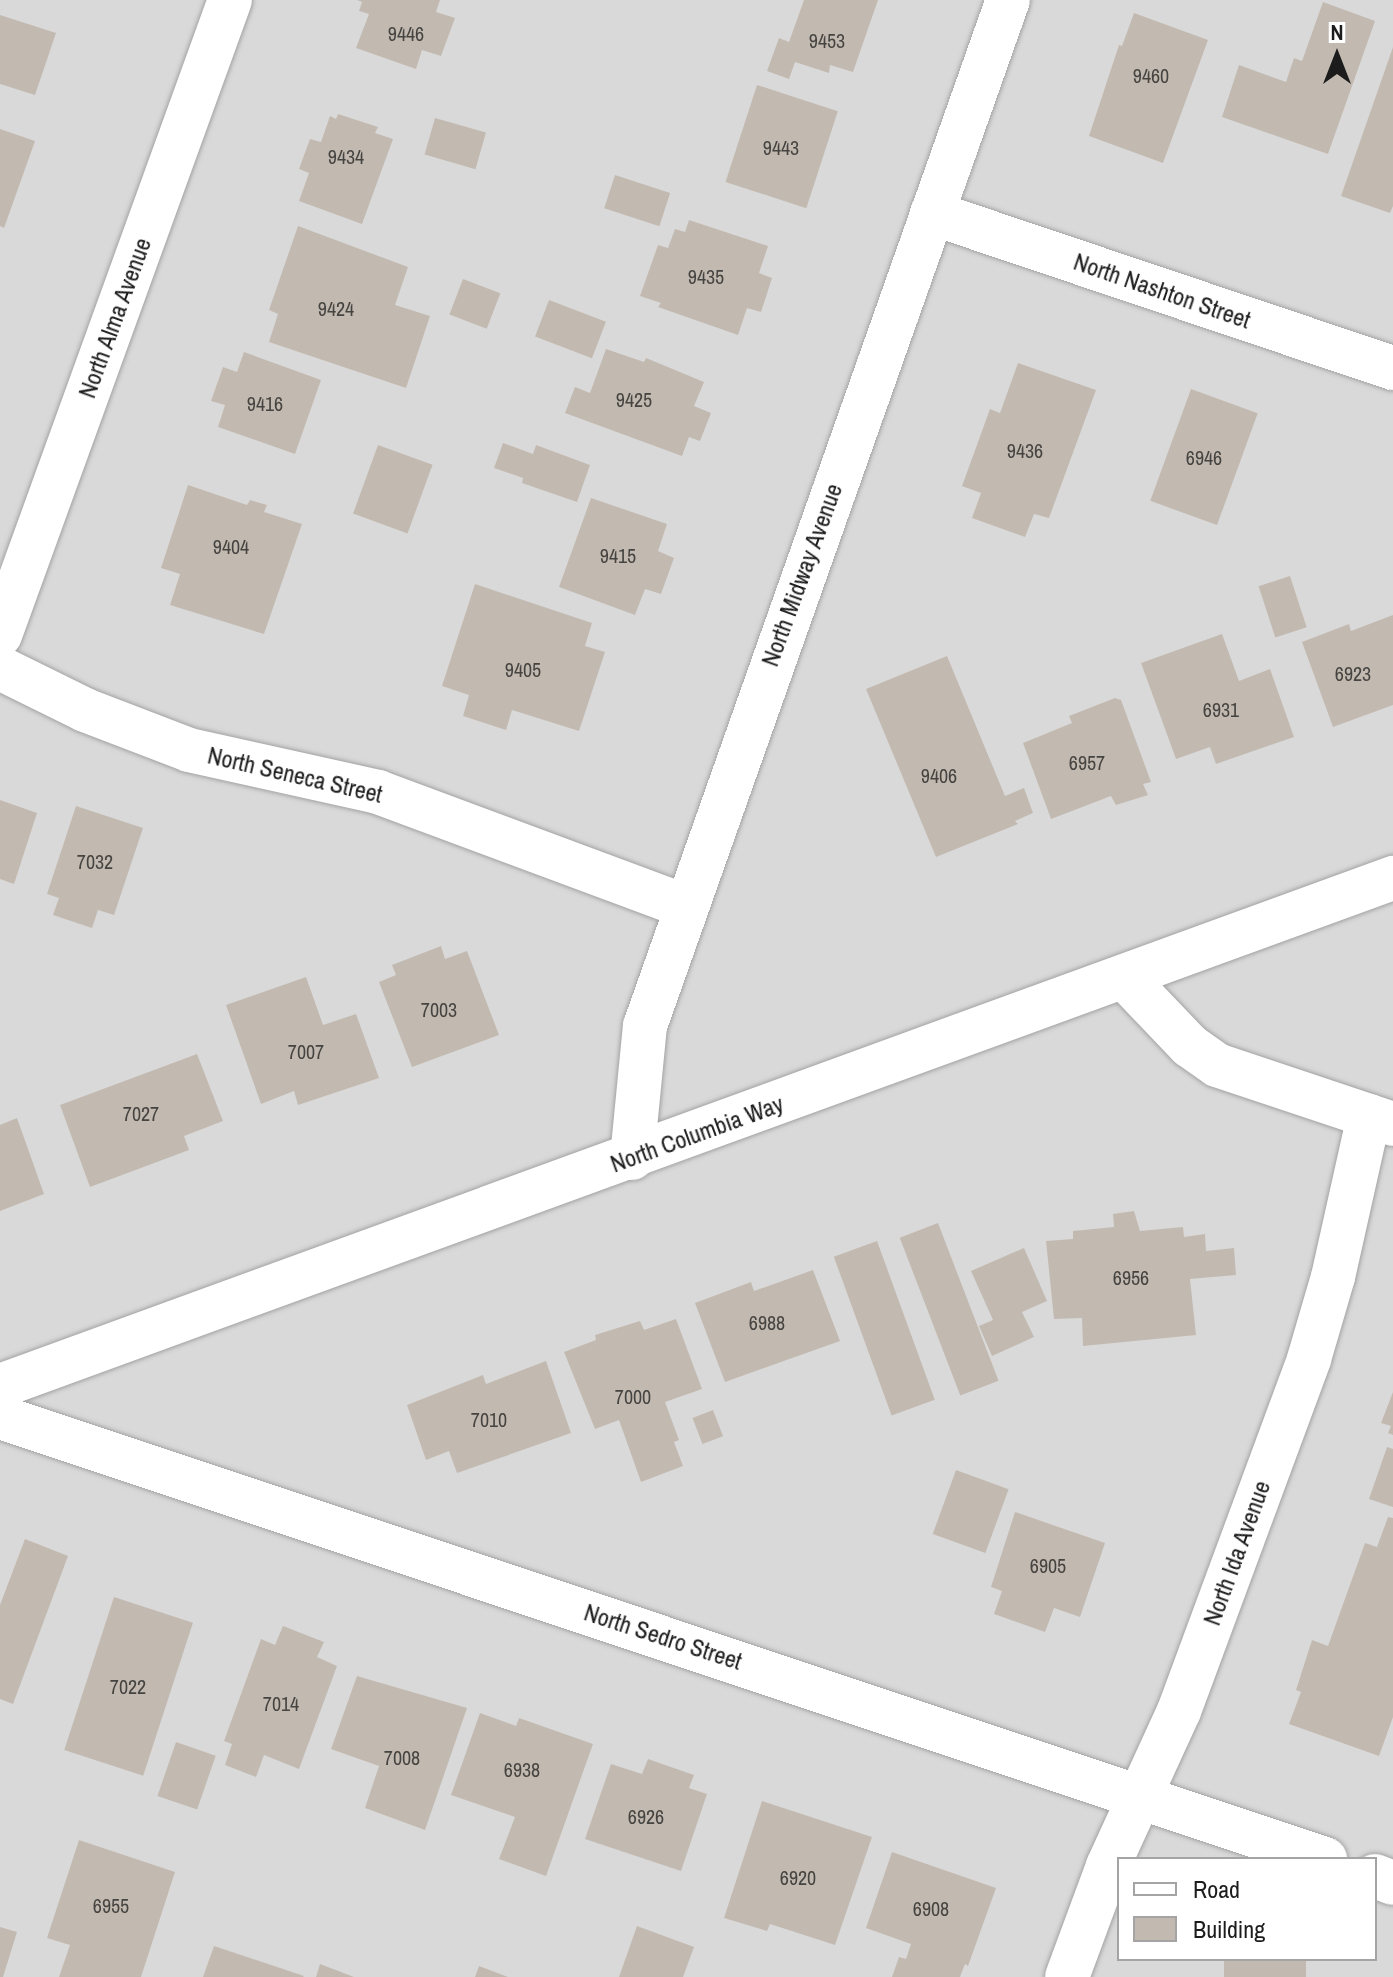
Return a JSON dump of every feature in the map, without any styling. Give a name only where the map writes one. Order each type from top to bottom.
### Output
[{"type":"street","name":"North Alma Avenue","points":[[0,635],[230,0]]},
{"type":"street","name":"North Midway Avenue","points":[[632,1158],[645,1026],[684,906],[1008,0]]},
{"type":"street","name":"North Nashton Street","points":[[932,213],[1393,368]]},
{"type":"street","name":"North Seneca Street","points":[[0,668],[85,710],[189,750],[378,792],[684,906]]},
{"type":"street","name":"North Columbia Way","points":[[0,1386],[1393,878]]},
{"type":"street","points":[[1124,977],[1190,1046],[1217,1065],[1381,1120]]},
{"type":"street","name":"North Ida Avenue","points":[[1067,1977],[1108,1866],[1179,1711],[1309,1359],[1381,1120]]},
{"type":"street","name":"North Sedro Street","points":[[0,1417],[1319,1857]]},
{"type":"shaded area","points":[[0,0],[1393,0],[1393,1977],[0,1977]]},
{"type":"building","points":[[357,0],[440,0],[436,12],[455,18],[441,56],[422,50],[416,69],[356,48],[369,14],[359,11],[362,2]]},
{"type":"building","points":[[804,0],[878,0],[853,72],[830,65],[829,73],[795,62],[789,79],[767,71],[779,38],[789,42]]},
{"type":"building","points":[[1323,2],[1375,21],[1328,154],[1222,117],[1239,65],[1286,82],[1294,58],[1302,61]]},
{"type":"building","points":[[1134,13],[1208,40],[1163,163],[1089,136],[1119,45],[1122,46]]},
{"type":"building","points":[[0,15],[56,33],[35,95],[0,84]]},
{"type":"building","points":[[1393,47],[1393,206],[1390,213],[1341,196]]},
{"type":"building","points":[[757,85],[838,111],[806,208],[725,182]]},
{"type":"building","points":[[338,114],[378,127],[375,133],[393,139],[362,224],[299,201],[309,173],[299,169],[310,139],[321,142],[330,116],[336,119]]},
{"type":"building","points":[[435,118],[486,133],[475,169],[425,155]]},
{"type":"building","points":[[0,129],[35,141],[4,228],[0,226]]},
{"type":"building","points":[[615,175],[670,193],[659,226],[604,208]]},
{"type":"building","points":[[689,220],[768,246],[759,273],[772,278],[761,312],[747,308],[738,335],[658,307],[661,303],[640,296],[658,245],[668,248],[675,229],[685,232]]},
{"type":"building","points":[[298,226],[408,267],[395,305],[430,316],[406,388],[269,342],[278,314],[269,310]]},
{"type":"building","points":[[463,279],[500,293],[487,329],[449,314]]},
{"type":"building","points":[[549,300],[606,322],[592,358],[535,336]]},
{"type":"building","points":[[606,349],[644,362],[646,358],[704,382],[694,406],[711,413],[700,441],[689,437],[682,456],[565,413],[575,387],[590,393]]},
{"type":"building","points":[[244,352],[321,380],[295,454],[218,427],[225,405],[211,401],[223,367],[237,372]]},
{"type":"building","points":[[1018,363],[1096,390],[1049,518],[1034,514],[1025,537],[972,518],[981,493],[962,486],[990,409],[1000,413]]},
{"type":"building","points":[[1191,389],[1258,413],[1217,525],[1150,501]]},
{"type":"building","points":[[503,443],[533,454],[536,445],[590,465],[577,502],[522,483],[523,478],[494,468]]},
{"type":"building","points":[[378,445],[433,465],[408,533],[353,514]]},
{"type":"building","points":[[188,485],[247,505],[250,500],[267,505],[264,512],[302,524],[264,634],[170,605],[180,574],[161,568]]},
{"type":"building","points":[[591,498],[667,524],[658,551],[674,558],[661,594],[645,589],[635,615],[559,587]]},
{"type":"building","points":[[1290,576],[1307,627],[1275,638],[1259,586]]},
{"type":"building","points":[[475,584],[592,623],[585,646],[605,652],[579,731],[512,710],[506,730],[463,716],[469,695],[442,686]]},
{"type":"building","points":[[1393,615],[1393,705],[1333,727],[1302,642],[1349,624],[1351,631]]},
{"type":"building","points":[[1222,634],[1239,681],[1270,669],[1294,737],[1216,764],[1210,747],[1176,759],[1141,663]]},
{"type":"building","points":[[947,656],[1005,796],[1024,788],[1033,813],[1015,821],[1018,824],[936,857],[866,689]]},
{"type":"building","points":[[1115,698],[1121,700],[1151,782],[1143,784],[1148,795],[1116,805],[1111,796],[1051,819],[1023,743],[1072,723],[1069,716]]},
{"type":"building","points":[[0,800],[37,813],[14,884],[0,879]]},
{"type":"building","points":[[76,806],[143,828],[114,915],[98,910],[92,928],[53,915],[59,898],[47,894]]},
{"type":"building","points":[[441,946],[445,959],[467,951],[499,1035],[412,1067],[379,982],[396,975],[392,965]]},
{"type":"building","points":[[306,977],[323,1025],[356,1014],[379,1078],[298,1105],[294,1091],[261,1104],[226,1005]]},
{"type":"building","points":[[197,1054],[223,1121],[184,1136],[189,1150],[90,1187],[60,1105]]},
{"type":"building","points":[[17,1118],[44,1194],[0,1211],[0,1125]]},
{"type":"building","points":[[1134,1211],[1140,1231],[1183,1227],[1184,1237],[1205,1234],[1206,1251],[1234,1248],[1236,1275],[1190,1279],[1196,1335],[1083,1346],[1082,1318],[1054,1319],[1046,1241],[1073,1239],[1073,1231],[1114,1227],[1113,1214]]},
{"type":"building","points":[[938,1223],[999,1381],[960,1395],[900,1238]]},
{"type":"building","points":[[877,1241],[935,1400],[892,1416],[834,1257]]},
{"type":"building","points":[[1024,1248],[1047,1301],[1022,1312],[1034,1337],[992,1356],[979,1326],[993,1320],[971,1271]]},
{"type":"building","points":[[813,1270],[840,1341],[725,1382],[695,1303],[751,1282],[754,1291]]},
{"type":"building","points":[[676,1319],[702,1389],[665,1402],[679,1440],[674,1442],[683,1466],[641,1482],[619,1420],[595,1429],[564,1352],[596,1340],[595,1335],[640,1321],[644,1330]]},
{"type":"building","points":[[546,1361],[571,1433],[457,1473],[449,1451],[426,1460],[407,1405],[483,1375],[486,1384]]},
{"type":"building","points":[[1393,1392],[1393,1435],[1388,1433],[1391,1426],[1381,1423]]},
{"type":"building","points":[[713,1410],[723,1436],[702,1444],[692,1418]]},
{"type":"building","points":[[1387,1447],[1393,1449],[1393,1507],[1369,1499]]},
{"type":"building","points":[[956,1470],[1009,1489],[985,1553],[933,1534]]},
{"type":"building","points":[[1015,1512],[1105,1543],[1080,1617],[1054,1608],[1045,1632],[994,1614],[1002,1591],[991,1587]]},
{"type":"building","points":[[1388,1517],[1393,1518],[1393,1717],[1379,1756],[1289,1724],[1301,1692],[1296,1690],[1312,1640],[1328,1646],[1365,1543],[1377,1547]]},
{"type":"building","points":[[25,1539],[68,1556],[13,1704],[0,1699],[0,1605]]},
{"type":"building","points":[[114,1597],[193,1623],[143,1776],[64,1750]]},
{"type":"building","points":[[283,1626],[324,1642],[317,1657],[337,1666],[299,1769],[264,1755],[256,1777],[225,1765],[232,1744],[224,1741],[261,1639],[275,1645]]},
{"type":"building","points":[[357,1676],[467,1708],[425,1830],[365,1808],[379,1766],[331,1749]]},
{"type":"building","points":[[480,1713],[516,1726],[519,1718],[593,1744],[546,1876],[499,1859],[515,1817],[451,1795]]},
{"type":"building","points":[[176,1742],[216,1756],[197,1810],[157,1796]]},
{"type":"building","points":[[648,1759],[694,1775],[689,1788],[707,1794],[681,1871],[585,1839],[611,1764],[642,1774]]},
{"type":"building","points":[[762,1801],[872,1837],[835,1945],[770,1924],[767,1931],[724,1918]]},
{"type":"building","points":[[79,1840],[175,1872],[141,1977],[59,1977],[70,1945],[47,1938]]},
{"type":"building","points":[[892,1852],[996,1888],[968,1966],[965,1964],[960,1977],[892,1977],[899,1957],[906,1959],[911,1944],[866,1928]]},
{"type":"building","points":[[637,1926],[694,1947],[683,1977],[619,1977]]},
{"type":"building","points":[[0,1927],[17,1932],[3,1977],[0,1977]]},
{"type":"building","points":[[214,1946],[304,1976],[203,1977]]},
{"type":"building","points":[[1224,1961],[1306,1961],[1306,1977],[1224,1977]]},
{"type":"building","points":[[320,1964],[354,1977],[316,1977]]},
{"type":"building","points":[[479,1966],[508,1977],[475,1977]]}]
